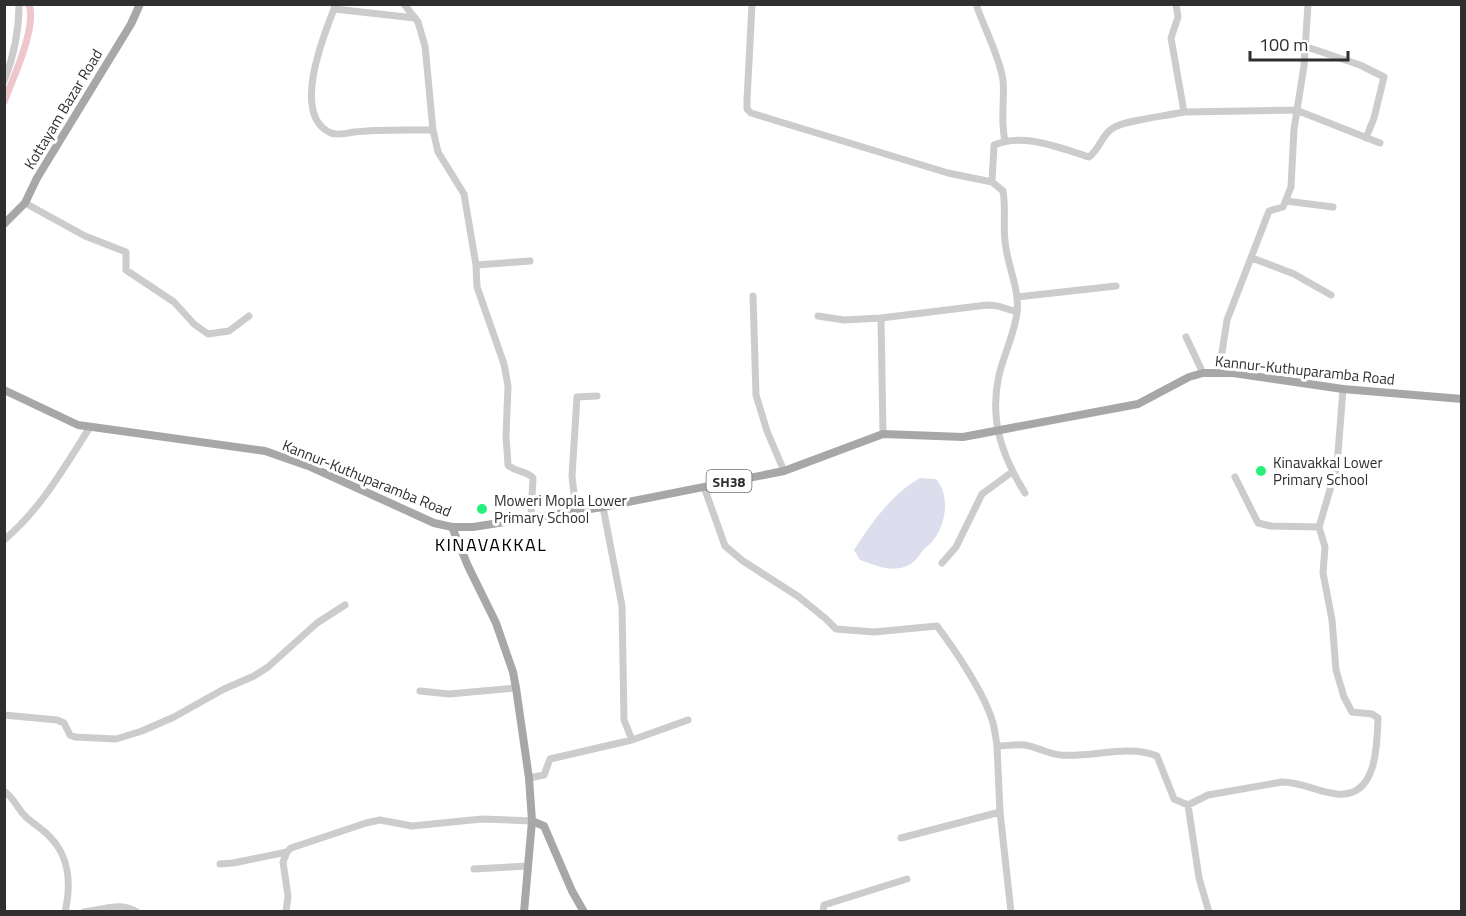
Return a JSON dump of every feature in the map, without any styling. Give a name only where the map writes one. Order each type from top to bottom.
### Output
[{"type":"main road","name":"Kottayam Bazar Road","points":[[4,224],[25,203],[37,178],[131,24],[140,4]]},
{"type":"main road","name":"Kannur-Kuthuparamba Road","points":[[4,390],[67,421],[90,427],[202,441],[265,452],[311,467],[434,523],[452,527],[473,527],[603,507],[784,471],[883,434],[963,437],[1138,404],[1189,377],[1203,373],[1219,372],[1342,389],[1461,399]]},
{"type":"main road","points":[[452,527],[468,567],[496,623],[513,672],[516,688],[529,778],[532,821],[524,912]]},
{"type":"main road","points":[[532,821],[544,826],[572,891],[584,912]]},
{"type":"street","points":[[4,81],[14,57],[19,4]]},
{"type":"street","points":[[404,4],[415,18],[425,46],[433,130],[438,152],[464,194],[476,265],[477,287],[504,364],[508,386],[506,436],[508,465],[514,470],[529,474],[532,478],[531,517]]},
{"type":"street","points":[[752,4],[747,100],[747,109],[751,113],[948,173],[992,182],[1003,191],[1006,203],[1005,242],[1017,297],[1017,312],[1013,334],[999,377],[997,431],[1012,472],[1025,493]]},
{"type":"street","points":[[976,4],[997,57],[1003,80],[1002,126],[1005,140]]},
{"type":"street","points":[[1176,4],[1178,17],[1171,38],[1184,112]]},
{"type":"street","points":[[1219,372],[1227,320],[1269,211],[1282,207],[1291,188],[1296,110],[1304,66],[1308,4]]},
{"type":"street","points":[[415,18],[334,7],[318,51],[311,111],[314,118],[330,133],[365,130],[433,130]]},
{"type":"street","points":[[1304,46],[1360,65],[1384,77],[1366,138]]},
{"type":"street","points":[[992,182],[994,145],[1005,140],[1023,140],[1089,157],[1098,150],[1104,135],[1114,128],[1126,123],[1184,112],[1296,110],[1380,144]]},
{"type":"street","points":[[1286,201],[1333,207]]},
{"type":"street","points":[[25,203],[86,236],[126,252],[126,270],[174,302],[194,324],[208,334],[229,331],[249,316]]},
{"type":"street","points":[[1252,258],[1294,274],[1331,295]]},
{"type":"street","points":[[476,265],[530,261]]},
{"type":"street","points":[[1017,297],[1116,286]]},
{"type":"street","points":[[753,296],[756,395],[767,431],[784,471]]},
{"type":"street","points":[[818,316],[844,320],[881,318],[987,305],[1017,312]]},
{"type":"street","points":[[881,318],[883,434]]},
{"type":"street","points":[[1186,337],[1203,373]]},
{"type":"street","points":[[997,746],[1025,745],[1061,756],[1145,752],[1156,756],[1174,799],[1188,805],[1208,795],[1281,782],[1293,782],[1336,794],[1352,794],[1359,791],[1368,777],[1377,751],[1378,718],[1372,714],[1352,712],[1344,697],[1336,670],[1332,620],[1323,573],[1325,547],[1319,527],[1337,466],[1342,389]]},
{"type":"street","points":[[576,511],[572,476],[577,397],[597,396]]},
{"type":"street","points":[[4,540],[21,526],[42,500],[90,427]]},
{"type":"street","points":[[942,564],[956,547],[982,494],[1012,472]]},
{"type":"street","points":[[1235,477],[1258,523],[1271,526],[1319,527]]},
{"type":"street","points":[[704,486],[725,546],[743,561],[799,597],[836,629],[874,632],[937,626],[954,649],[988,708],[993,723],[997,746],[999,812],[1011,912]]},
{"type":"street","points":[[603,507],[622,606],[624,720],[632,740]]},
{"type":"street","points":[[4,715],[57,720],[64,723],[70,735],[75,737],[116,740],[174,717],[224,689],[254,676],[268,667],[317,623],[345,605]]},
{"type":"street","points":[[420,691],[449,694],[516,688]]},
{"type":"street","points":[[529,778],[544,775],[545,761],[632,740],[688,720]]},
{"type":"street","points":[[4,791],[16,803],[22,814],[52,838],[59,850],[67,869],[69,884],[65,911]]},
{"type":"street","points":[[1188,805],[1199,878],[1209,912]]},
{"type":"street","points":[[901,838],[999,812]]},
{"type":"street","points":[[286,912],[288,896],[283,862],[291,848],[380,820],[412,826],[482,819],[532,821]]},
{"type":"street","points":[[220,864],[287,852]]},
{"type":"street","points":[[474,868],[528,866]]},
{"type":"street","points":[[823,912],[824,905],[907,879]]},
{"type":"street","points":[[84,912],[117,905],[130,907],[137,912]]},
{"type":"shaded area","points":[[920,478],[936,479],[944,494],[943,520],[931,543],[914,562],[904,567],[884,568],[860,560],[854,550],[868,530],[900,492]]},
{"type":"waterway","points":[[4,102],[27,39],[31,14],[29,4]]},
{"type":"place","name":"Kinavakkal Lower Primary School","points":[[1261,471]]},
{"type":"place","name":"Moweri Mopla Lower Primary School","points":[[482,509]]},
{"type":"district","name":"KINAVAKKAL","points":[[491,544]]}]
